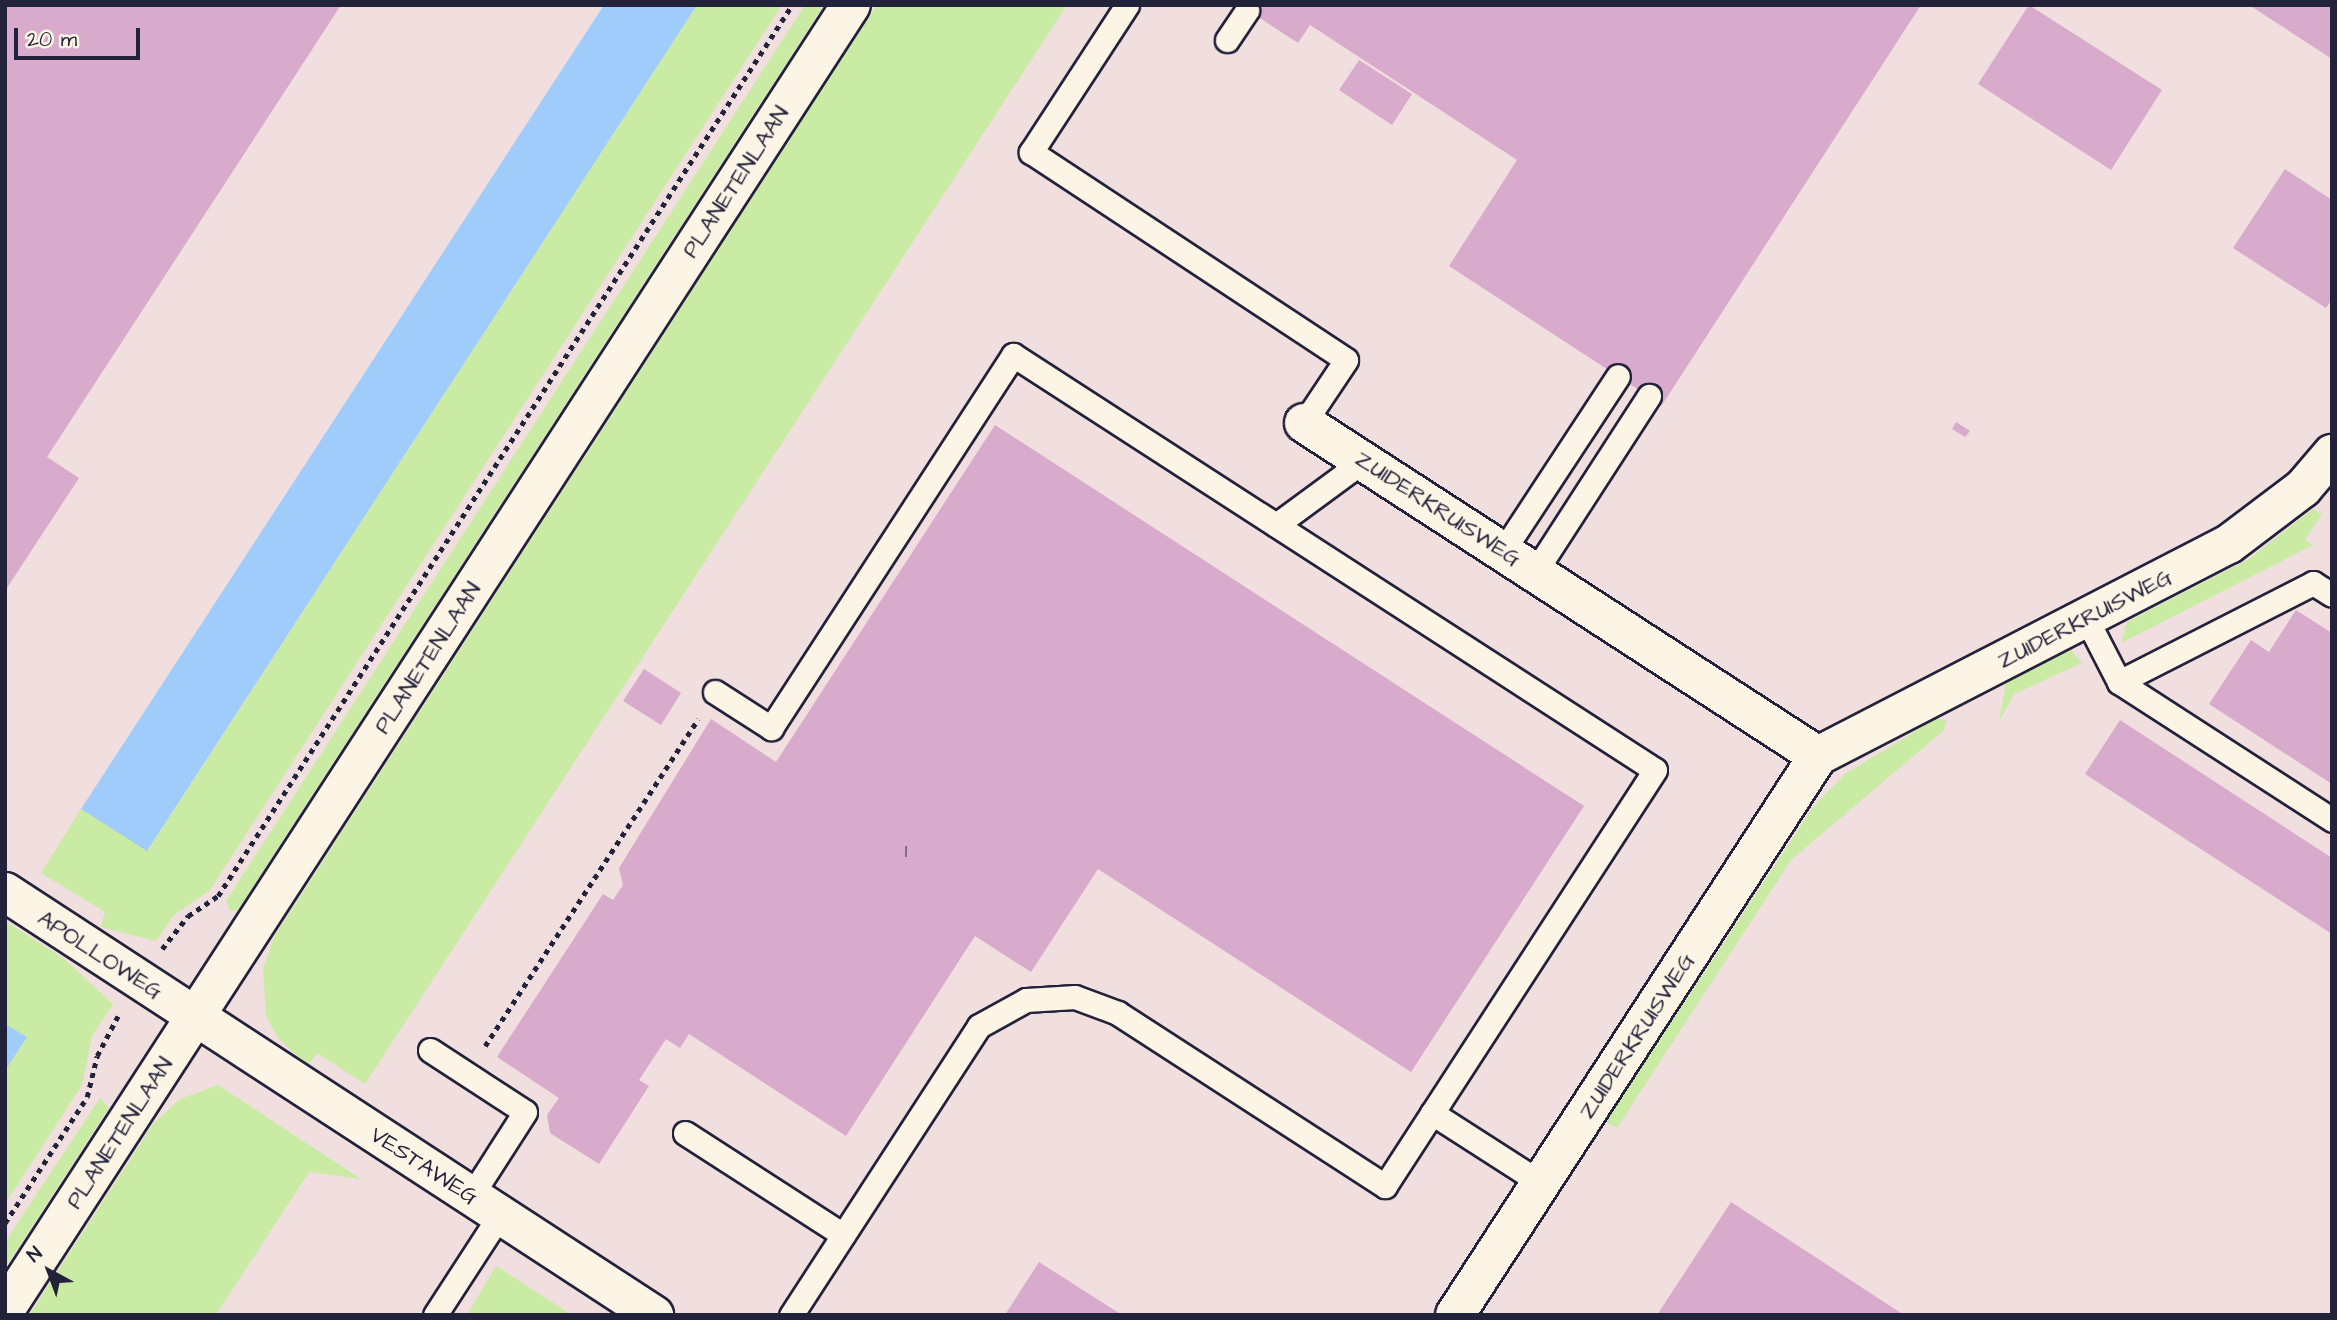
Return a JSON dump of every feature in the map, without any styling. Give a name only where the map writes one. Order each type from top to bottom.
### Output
[{"type":"street","name":"PLANETENLAAN","points":[[5,1310],[851,5]]},
{"type":"street","name":"ZUIDERKRUISWEG","points":[[1304,423],[1818,756]]},
{"type":"street","name":"ZUIDERKRUISWEG","points":[[1455,1315],[1818,756],[2229,544],[2303,488],[2332,454]]},
{"type":"street","name":"APOLLOWEG","points":[[5,892],[195,1018]]},
{"type":"street","name":"VESTAWEG","points":[[195,1018],[654,1315]]},
{"type":"lane","points":[[1127,5],[1031,152],[1346,359],[1304,423]]},
{"type":"lane","points":[[1227,40],[1247,10]]},
{"type":"lane","points":[[716,692],[771,728],[1013,355],[1655,770],[1385,1186],[1118,1013],[1075,997],[1026,1000],[979,1026],[791,1315]]},
{"type":"lane","points":[[1503,551],[1618,376]]},
{"type":"lane","points":[[1535,572],[1649,396]]},
{"type":"lane","points":[[1276,525],[1363,461]]},
{"type":"lane","points":[[2119,682],[2313,583],[2332,595]]},
{"type":"lane","points":[[2087,618],[2119,682],[2332,820]]},
{"type":"lane","points":[[430,1050],[525,1112],[435,1315]]},
{"type":"lane","points":[[1432,1113],[1541,1183]]},
{"type":"lane","points":[[685,1133],[843,1235]]},
{"type":"path","name":"PLANETENLAAN","points":[[5,1223],[87,1097],[105,1035],[188,916],[218,897],[792,5]]},
{"type":"path","points":[[467,1074],[680,746]]},
{"type":"green space","points":[[697,5],[782,5],[210,890],[174,915],[156,941],[101,927],[105,912],[41,873],[81,809],[148,850]]},
{"type":"green space","points":[[805,5],[824,5],[237,911],[230,910],[226,901]]},
{"type":"green space","points":[[877,5],[1067,5],[365,1084],[317,1053],[308,1066],[278,1038],[266,1016],[263,969],[274,937]]},
{"type":"green space","points":[[2313,509],[2322,514],[2305,540],[2313,545],[2121,643],[2127,622],[2249,559]]},
{"type":"green space","points":[[2071,650],[2082,663],[2014,694],[1999,722],[2006,683]]},
{"type":"green space","points":[[1937,718],[1947,721],[1943,731],[1791,860],[1617,1128],[1606,1122],[1813,807],[1845,774]]},
{"type":"green space","points":[[5,921],[63,958],[113,1004],[92,1036],[82,1085],[5,1204],[5,1071],[27,1037],[5,1024]]},
{"type":"green space","points":[[218,1085],[361,1179],[309,1172],[216,1315],[29,1315],[154,1123],[180,1099]]},
{"type":"green space","points":[[100,1098],[109,1108],[5,1268],[5,1242]]},
{"type":"green space","points":[[496,1266],[572,1315],[467,1315]]},
{"type":"water","points":[[604,5],[697,5],[147,851],[81,809]]},
{"type":"water","points":[[5,1024],[27,1037],[5,1071]]},
{"type":"building","points":[[5,5],[341,5],[47,457],[79,478],[5,591]]},
{"type":"building","points":[[1240,5],[1921,5],[1662,405],[1449,266],[1517,160],[1310,25],[1298,43]]},
{"type":"building","points":[[2029,5],[2162,90],[2111,170],[1978,84]]},
{"type":"building","points":[[2249,5],[2332,5],[2332,59]]},
{"type":"building","points":[[1359,60],[1412,94],[1392,125],[1339,90]]},
{"type":"building","points":[[2285,169],[2332,200],[2332,299],[2326,308],[2233,248]]},
{"type":"building","points":[[1956,422],[1970,431],[1965,437],[1952,429]]},
{"type":"building","points":[[995,425],[1584,806],[1411,1072],[1098,869],[1031,972],[975,936],[846,1136],[689,1034],[680,1048],[666,1039],[639,1080],[649,1086],[599,1164],[550,1133],[547,1115],[559,1098],[497,1057],[603,894],[613,900],[623,885],[619,868],[711,719],[776,762]]},
{"type":"building","points":[[2296,610],[2332,633],[2332,784],[2209,704],[2251,640],[2269,652]]},
{"type":"building","points":[[644,669],[681,693],[661,725],[623,701]]},
{"type":"building","points":[[2120,720],[2332,858],[2332,934],[2085,774]]},
{"type":"building","points":[[1731,1202],[1904,1315],[1657,1315]]},
{"type":"building","points":[[1039,1262],[1122,1315],[1005,1315]]}]
